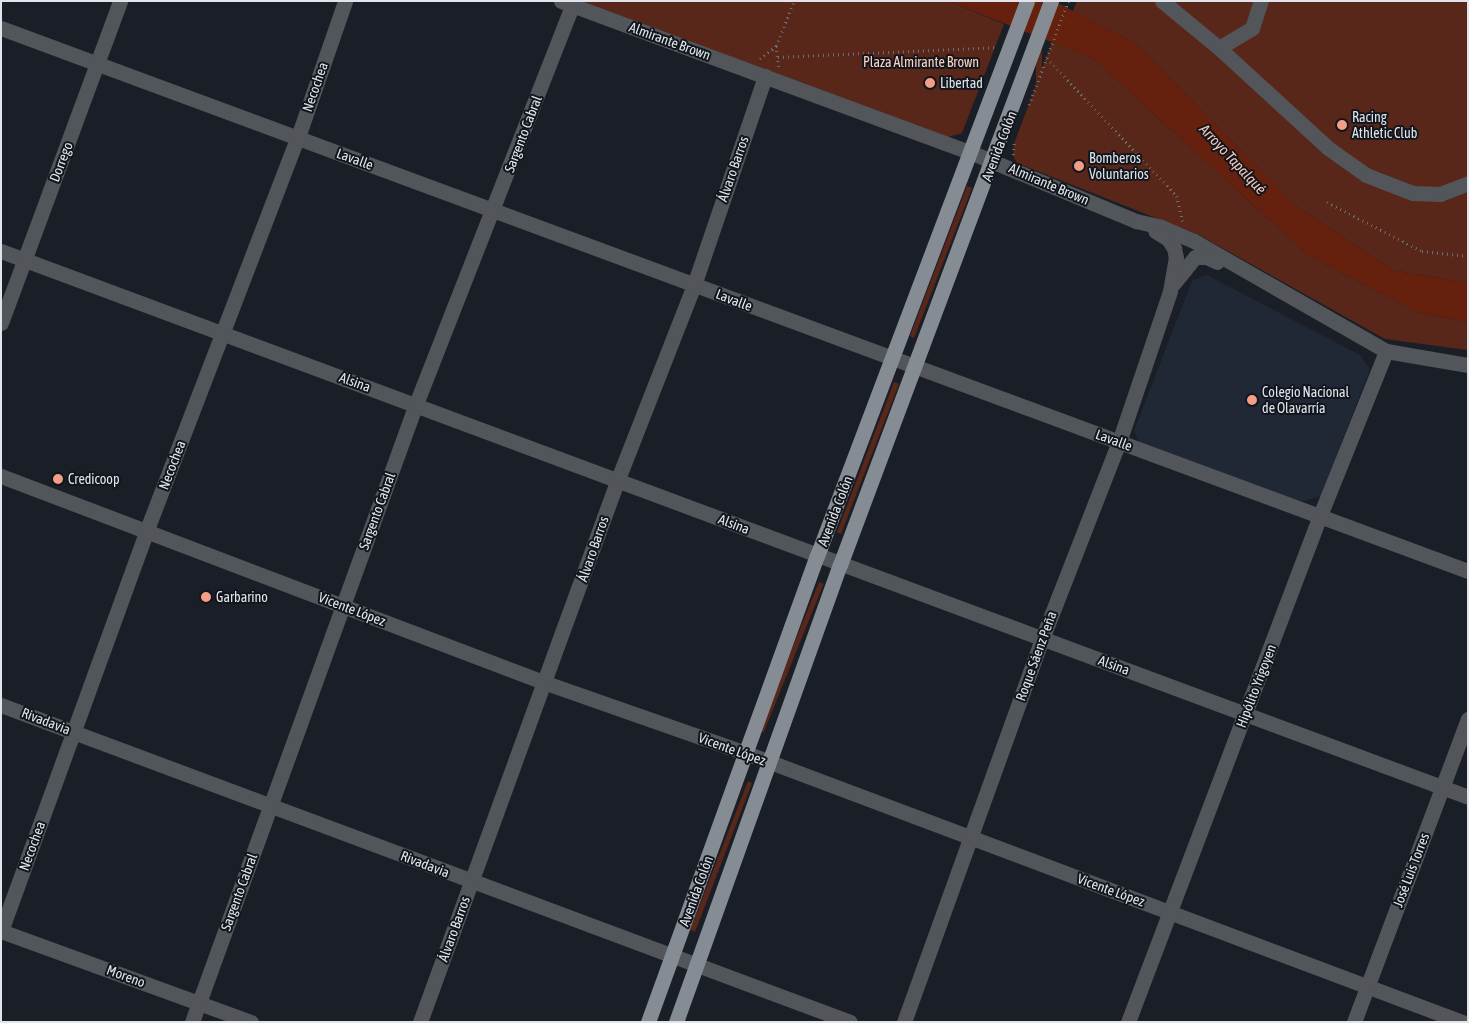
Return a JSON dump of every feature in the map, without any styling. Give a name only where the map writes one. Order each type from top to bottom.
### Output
[{"type":"main road","name":"Avenida Colón","points":[[648,1022],[817,556],[893,360],[970,152],[999,57],[1027,1]]},
{"type":"main road","name":"Avenida Colón","points":[[676,1022],[840,565],[916,367],[1051,1]]},
{"type":"street","name":"Dorrego","points":[[1,323],[120,1]]},
{"type":"street","name":"Necochea","points":[[1,931],[146,532],[298,138],[345,1]]},
{"type":"street","points":[[1162,1],[1219,48],[1328,148],[1366,175],[1413,193],[1440,194],[1468,183]]},
{"type":"street","points":[[1219,48],[1252,28],[1261,1]]},
{"type":"street","name":"Almirante Brown","points":[[566,3],[970,152],[1136,221],[1161,226],[1194,241],[1386,352],[1468,365]]},
{"type":"street","name":"Sargento Cabral","points":[[192,1022],[416,404],[494,211],[566,3]]},
{"type":"street","name":"Lavalle","points":[[1,28],[893,360],[1119,442],[1319,518],[1468,571]]},
{"type":"street","name":"Álvaro Barros","points":[[420,1022],[546,683],[618,479],[694,285],[765,76]]},
{"type":"street","points":[[1136,221],[1168,239],[1174,248],[1176,258],[1170,291]]},
{"type":"street","name":"Alsina","points":[[1,251],[222,335],[416,404],[618,479],[840,565],[1246,713],[1468,797]]},
{"type":"street","points":[[1170,291],[1182,270],[1195,257],[1206,257],[1251,274]]},
{"type":"street","name":"Roque Sáenz Peña","points":[[904,1022],[1042,639],[1119,442],[1170,291]]},
{"type":"street","name":"Hipólito Yrigoyen","points":[[1128,1022],[1319,518],[1386,352]]},
{"type":"street","name":"Vicente López","points":[[1,476],[546,683],[746,753],[1462,1022]]},
{"type":"street","name":"Rivadavia","points":[[1,705],[850,1022]]},
{"type":"street","name":"José Luis Torres","points":[[1354,1022],[1468,719]]},
{"type":"street","name":"Moreno","points":[[1,931],[251,1022]]},
{"type":"path","points":[[753,65],[776,46],[794,1]]},
{"type":"path","points":[[1068,1],[1047,58],[1177,196],[1186,230]]},
{"type":"path","points":[[998,38],[995,47],[999,57]]},
{"type":"path","points":[[776,46],[780,75]]},
{"type":"path","points":[[778,57],[995,47]]},
{"type":"path","points":[[1327,202],[1422,251],[1468,256]]},
{"type":"shaded area","name":"Colegio Nacional de Olavarría","points":[[1207,275],[1360,355],[1370,369],[1321,496],[1300,502],[1140,444],[1134,431],[1192,281]]},
{"type":"green space","name":"Plaza Almirante Brown","points":[[582,1],[948,1],[1004,24],[962,133],[948,137]]},
{"type":"green space","points":[[1036,1],[1042,1],[1042,128],[1036,128]]},
{"type":"green space","name":"Racing Athletic Club","points":[[1077,1],[1468,1],[1468,283],[1392,270],[1296,206],[1135,43],[1073,11]]},
{"type":"green space","points":[[1052,42],[1094,59],[1309,256],[1418,312],[1468,322],[1468,350],[1385,339],[1199,235],[1017,163],[1013,156],[1014,144]]},
{"type":"green space","points":[[967,186],[972,188],[914,338],[910,336]]},
{"type":"green space","points":[[894,382],[899,384],[841,534],[837,532]]},
{"type":"green space","points":[[819,582],[824,584],[764,732],[759,730]]},
{"type":"green space","points":[[748,781],[752,783],[695,932],[690,930]]},
{"type":"water","name":"Arroyo Tapalqué","points":[[948,1],[1054,1],[1135,43],[1296,206],[1392,270],[1468,283],[1468,322],[1418,312],[1309,256],[1094,59]]},
{"type":"place","name":"Libertad","points":[[930,83]]},
{"type":"place","name":"Racing Athletic Club","points":[[1342,125]]},
{"type":"place","name":"Bomberos Voluntarios","points":[[1079,166]]},
{"type":"place","name":"Colegio Nacional de Olavarría","points":[[1252,400]]},
{"type":"place","name":"Credicoop","points":[[58,479]]},
{"type":"place","name":"Garbarino","points":[[206,597]]}]
